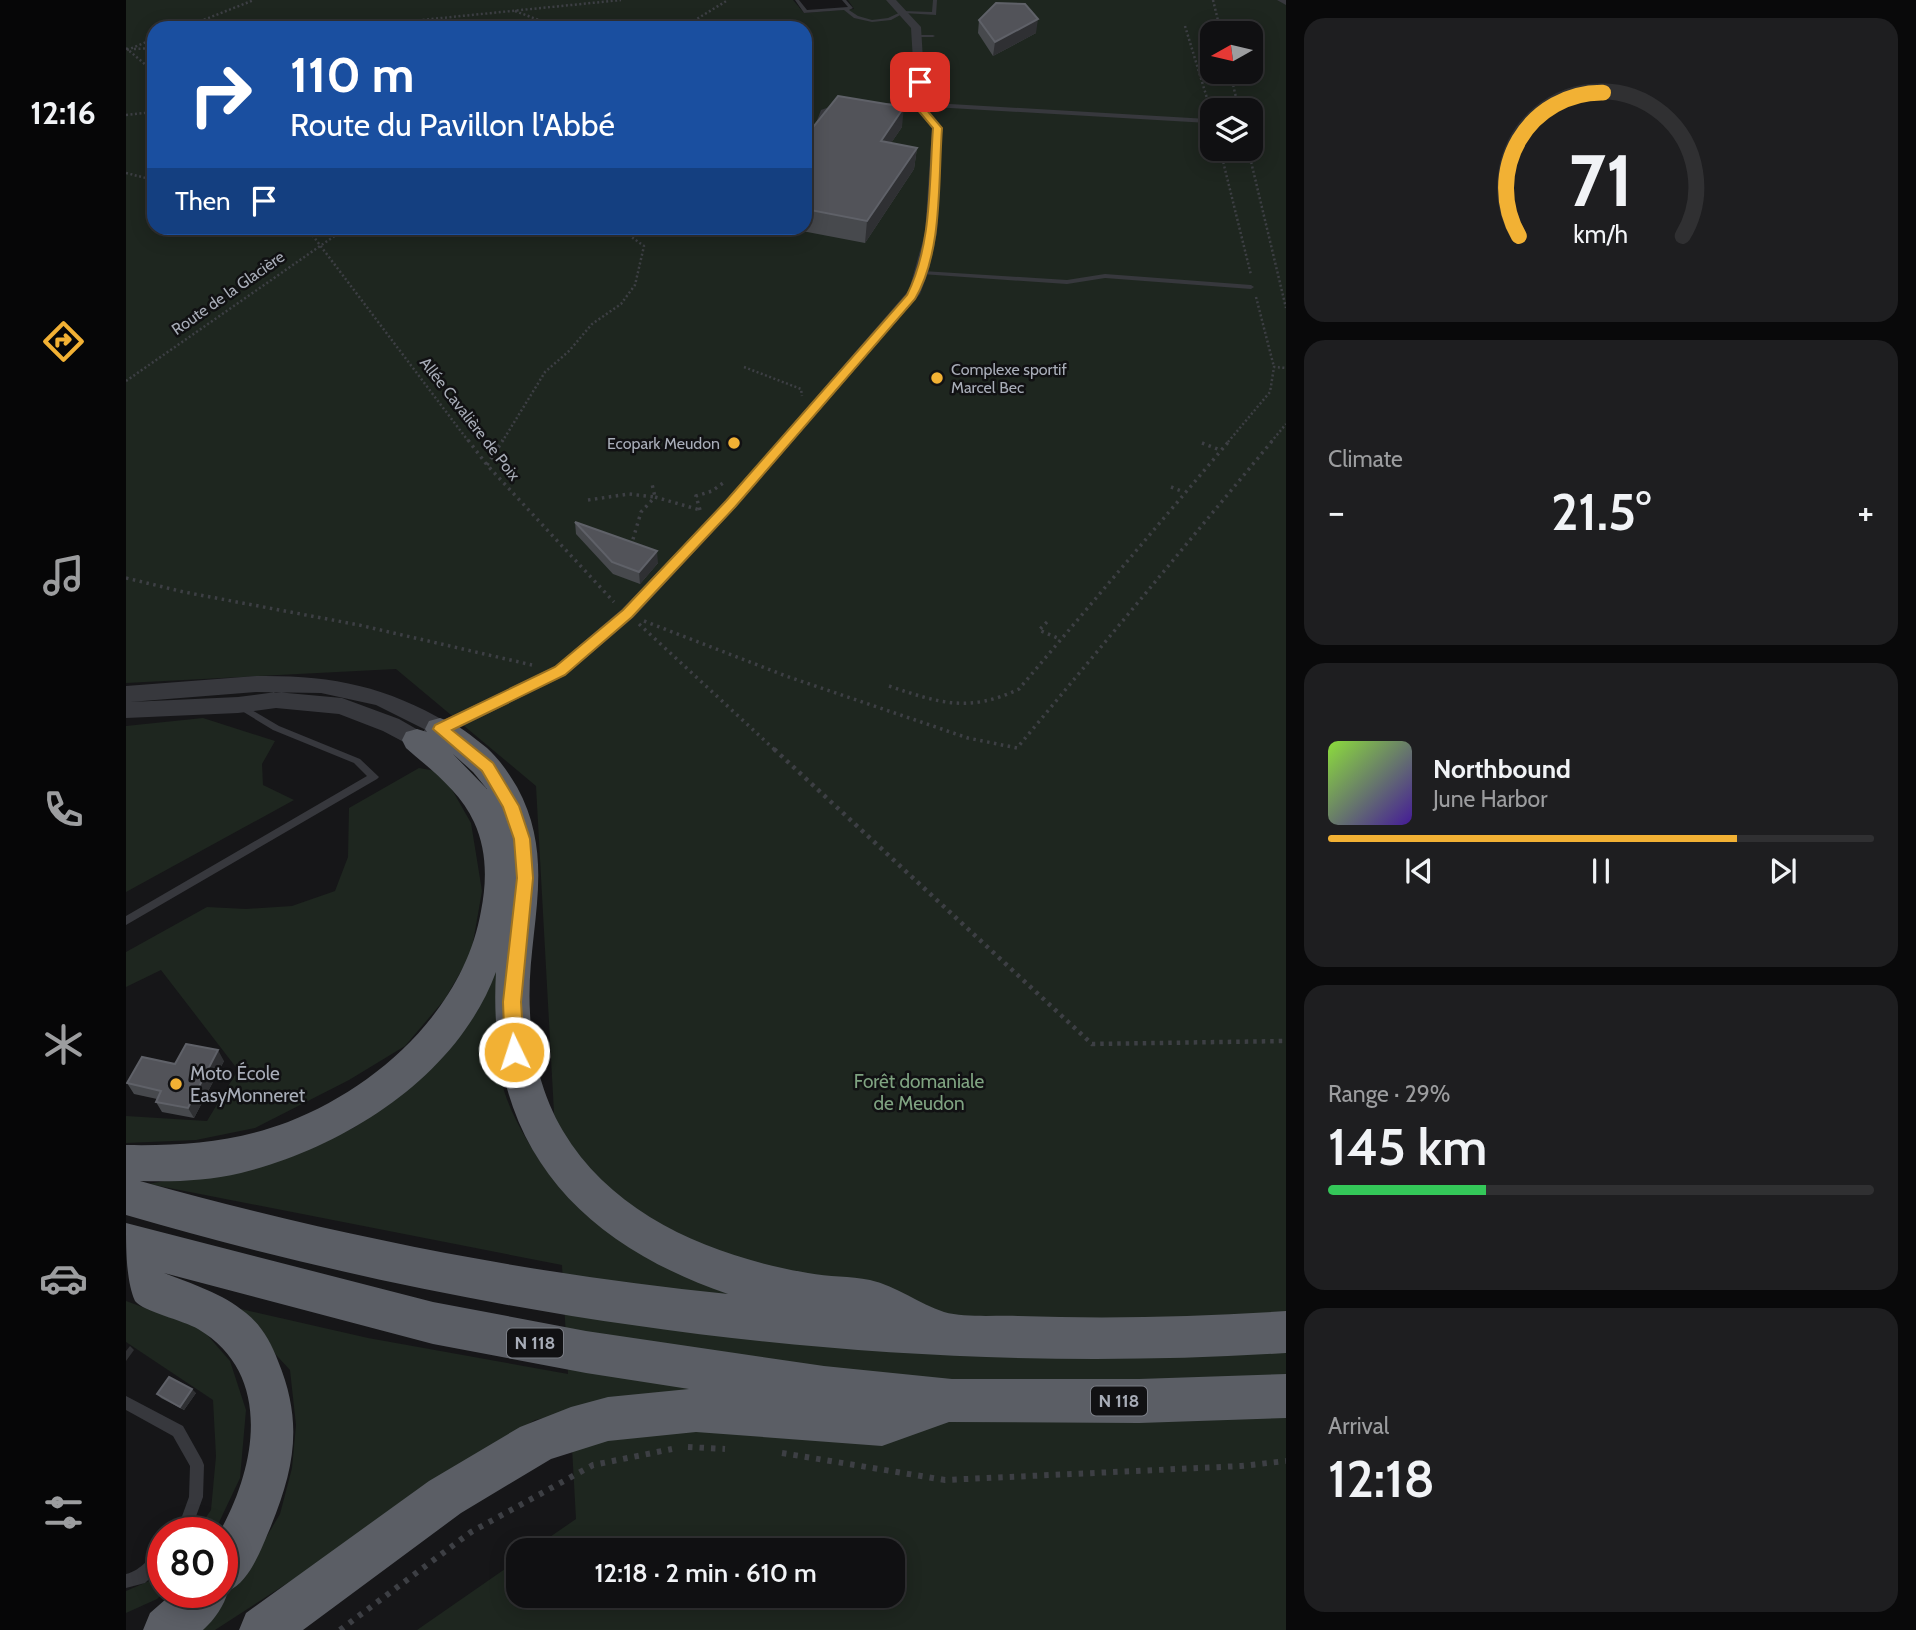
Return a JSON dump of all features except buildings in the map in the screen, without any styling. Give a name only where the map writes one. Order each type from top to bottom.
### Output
[{"type":"highway","points":[[126,1163],[149,1166],[187,1164],[230,1157],[259,1150],[309,1131],[362,1102],[405,1071],[437,1040],[457,1015],[476,985],[485,964],[499,910],[502,866],[492,825],[482,806],[429,735]]},
{"type":"highway","points":[[429,735],[488,767],[511,806],[522,839],[525,878],[512,1002],[514,1052],[535,1119],[572,1176],[604,1209],[628,1226],[710,1269],[808,1294],[877,1302],[948,1335]]},
{"type":"highway","points":[[126,1196],[189,1215],[316,1246],[578,1297],[709,1315],[948,1335],[1142,1338],[1286,1332]]},
{"type":"highway","points":[[126,1245],[151,1289],[194,1304],[234,1329],[253,1353],[265,1378],[272,1409],[270,1465],[251,1518],[238,1541]]},
{"type":"highway","name":"N 118","points":[[126,1245],[433,1323],[573,1350],[824,1388],[952,1401],[1139,1401],[1286,1396]]},
{"type":"highway","points":[[263,1630],[445,1497],[536,1443],[571,1429],[608,1419],[696,1410],[882,1424],[952,1401]]},
{"type":"highway","points":[[167,1630],[189,1608]]},
{"type":"street","points":[[126,710],[238,705],[276,700],[342,706],[391,725],[429,735],[560,671],[628,614],[907,302],[923,273],[929,248],[937,128],[921,105],[926,36],[891,0]]},
{"type":"street","points":[[126,694],[272,683],[347,689],[413,712],[429,735]]},
{"type":"lane","points":[[797,0],[806,12],[850,8],[844,0]]},
{"type":"lane","points":[[844,8],[849,14],[872,21],[888,19],[903,12],[934,14],[935,0]]},
{"type":"lane","points":[[864,106],[921,105],[1200,119]]},
{"type":"lane","points":[[812,136],[823,111],[835,106],[845,106]]},
{"type":"lane","points":[[923,273],[1067,282],[1105,276],[1253,287]]},
{"type":"lane","points":[[126,921],[374,777],[357,761],[276,729],[238,705]]},
{"type":"lane","points":[[126,1403],[178,1432],[197,1465],[196,1497],[189,1517]]},
{"type":"lane","points":[[126,1581],[140,1578],[147,1571]]},
{"type":"path","points":[[201,21],[254,0]]},
{"type":"path","points":[[531,9],[537,0]]},
{"type":"path","points":[[409,21],[621,0]]},
{"type":"path","points":[[694,21],[728,0]]},
{"type":"path","points":[[1213,0],[1218,21]]},
{"type":"path","points":[[514,10],[542,21]]},
{"type":"path","points":[[1185,26],[1204,98]]},
{"type":"path","points":[[126,50],[147,42]]},
{"type":"path","points":[[126,50],[147,48]]},
{"type":"path","points":[[126,50],[147,66]]},
{"type":"path","points":[[126,115],[147,113]]},
{"type":"path","points":[[1223,161],[1252,278]]},
{"type":"path","points":[[1251,161],[1286,309]]},
{"type":"path","points":[[126,173],[147,178]]},
{"type":"path","name":"Allée Cavalière de Poix","points":[[313,235],[487,465],[602,592],[628,614]]},
{"type":"path","name":"Route de la Glacière","points":[[126,380],[334,235]]},
{"type":"path","points":[[487,465],[545,372],[569,351],[593,324],[621,304],[635,285],[644,246],[629,235]]},
{"type":"path","points":[[888,686],[937,703],[960,706],[986,705],[1018,689],[1270,392],[1273,367],[1253,287]]},
{"type":"path","points":[[744,367],[801,389],[801,406]]},
{"type":"path","points":[[1273,367],[1286,368]]},
{"type":"path","points":[[628,614],[662,630],[786,676],[968,738],[1017,748],[1286,424]]},
{"type":"path","points":[[1202,443],[1220,450]]},
{"type":"path","points":[[700,510],[696,496],[729,481]]},
{"type":"path","points":[[652,484],[655,498]]},
{"type":"path","points":[[1171,487],[1184,492]]},
{"type":"path","points":[[588,500],[629,494],[655,498],[718,516]]},
{"type":"path","points":[[629,552],[640,512],[655,498]]},
{"type":"path","points":[[632,542],[644,546]]},
{"type":"path","points":[[126,578],[184,592],[359,625],[560,671]]},
{"type":"path","points":[[628,614],[1092,1044],[1286,1041]]},
{"type":"path","points":[[1048,622],[1039,630],[1060,639]]},
{"type":"path","points":[[340,1630],[471,1532],[593,1465],[682,1447],[733,1449]]},
{"type":"path","points":[[771,1451],[945,1480],[1241,1466],[1286,1461]]},
{"type":"green space","name":"Forêt domaniale de Meudon","points":[[126,0],[793,0],[804,13],[854,9],[848,0],[1286,0],[1286,1630],[417,1630],[506,1568],[506,1608],[905,1608],[905,1538],[548,1538],[576,1519],[570,1412],[535,1420],[418,1489],[343,1547],[215,1630],[188,1630],[211,1608],[238,1608],[238,1583],[280,1514],[292,1468],[296,1425],[290,1370],[232,1307],[368,1338],[568,1374],[562,1265],[149,1184],[297,1153],[355,1127],[424,1072],[478,1010],[499,964],[497,1038],[505,1094],[525,1136],[558,1185],[536,786],[396,669],[126,683]]},
{"type":"green space","points":[[203,718],[275,741],[262,764],[263,785],[294,800],[126,892],[126,726]]},
{"type":"green space","points":[[419,768],[442,772],[471,823],[482,891],[471,954],[445,999],[405,1046],[349,1080],[255,1128],[196,1140],[126,1143],[126,1116],[207,1121],[238,1070],[161,970],[126,987],[126,952],[207,907],[246,909],[292,906],[335,891],[348,857],[349,808]]},
{"type":"green space","points":[[126,1301],[202,1329],[230,1361],[246,1410],[240,1478],[222,1517],[206,1517],[211,1510],[216,1456],[213,1400],[126,1342]]},
{"type":"green space","points":[[147,1582],[147,1604],[126,1613],[126,1591]]},
{"type":"place","name":"Complexe sportif Marcel Bec","points":[[937,378]]},
{"type":"place","name":"Ecopark Meudon","points":[[734,443]]},
{"type":"place","name":"Moto École EasyMonneret","points":[[176,1084]]},
{"type":"route","points":[[514,1052],[513,973],[525,878],[522,839],[511,806],[488,767],[440,729],[560,671],[628,614],[731,504],[912,296],[923,273],[929,248],[937,128],[921,109],[920,82]]}]
